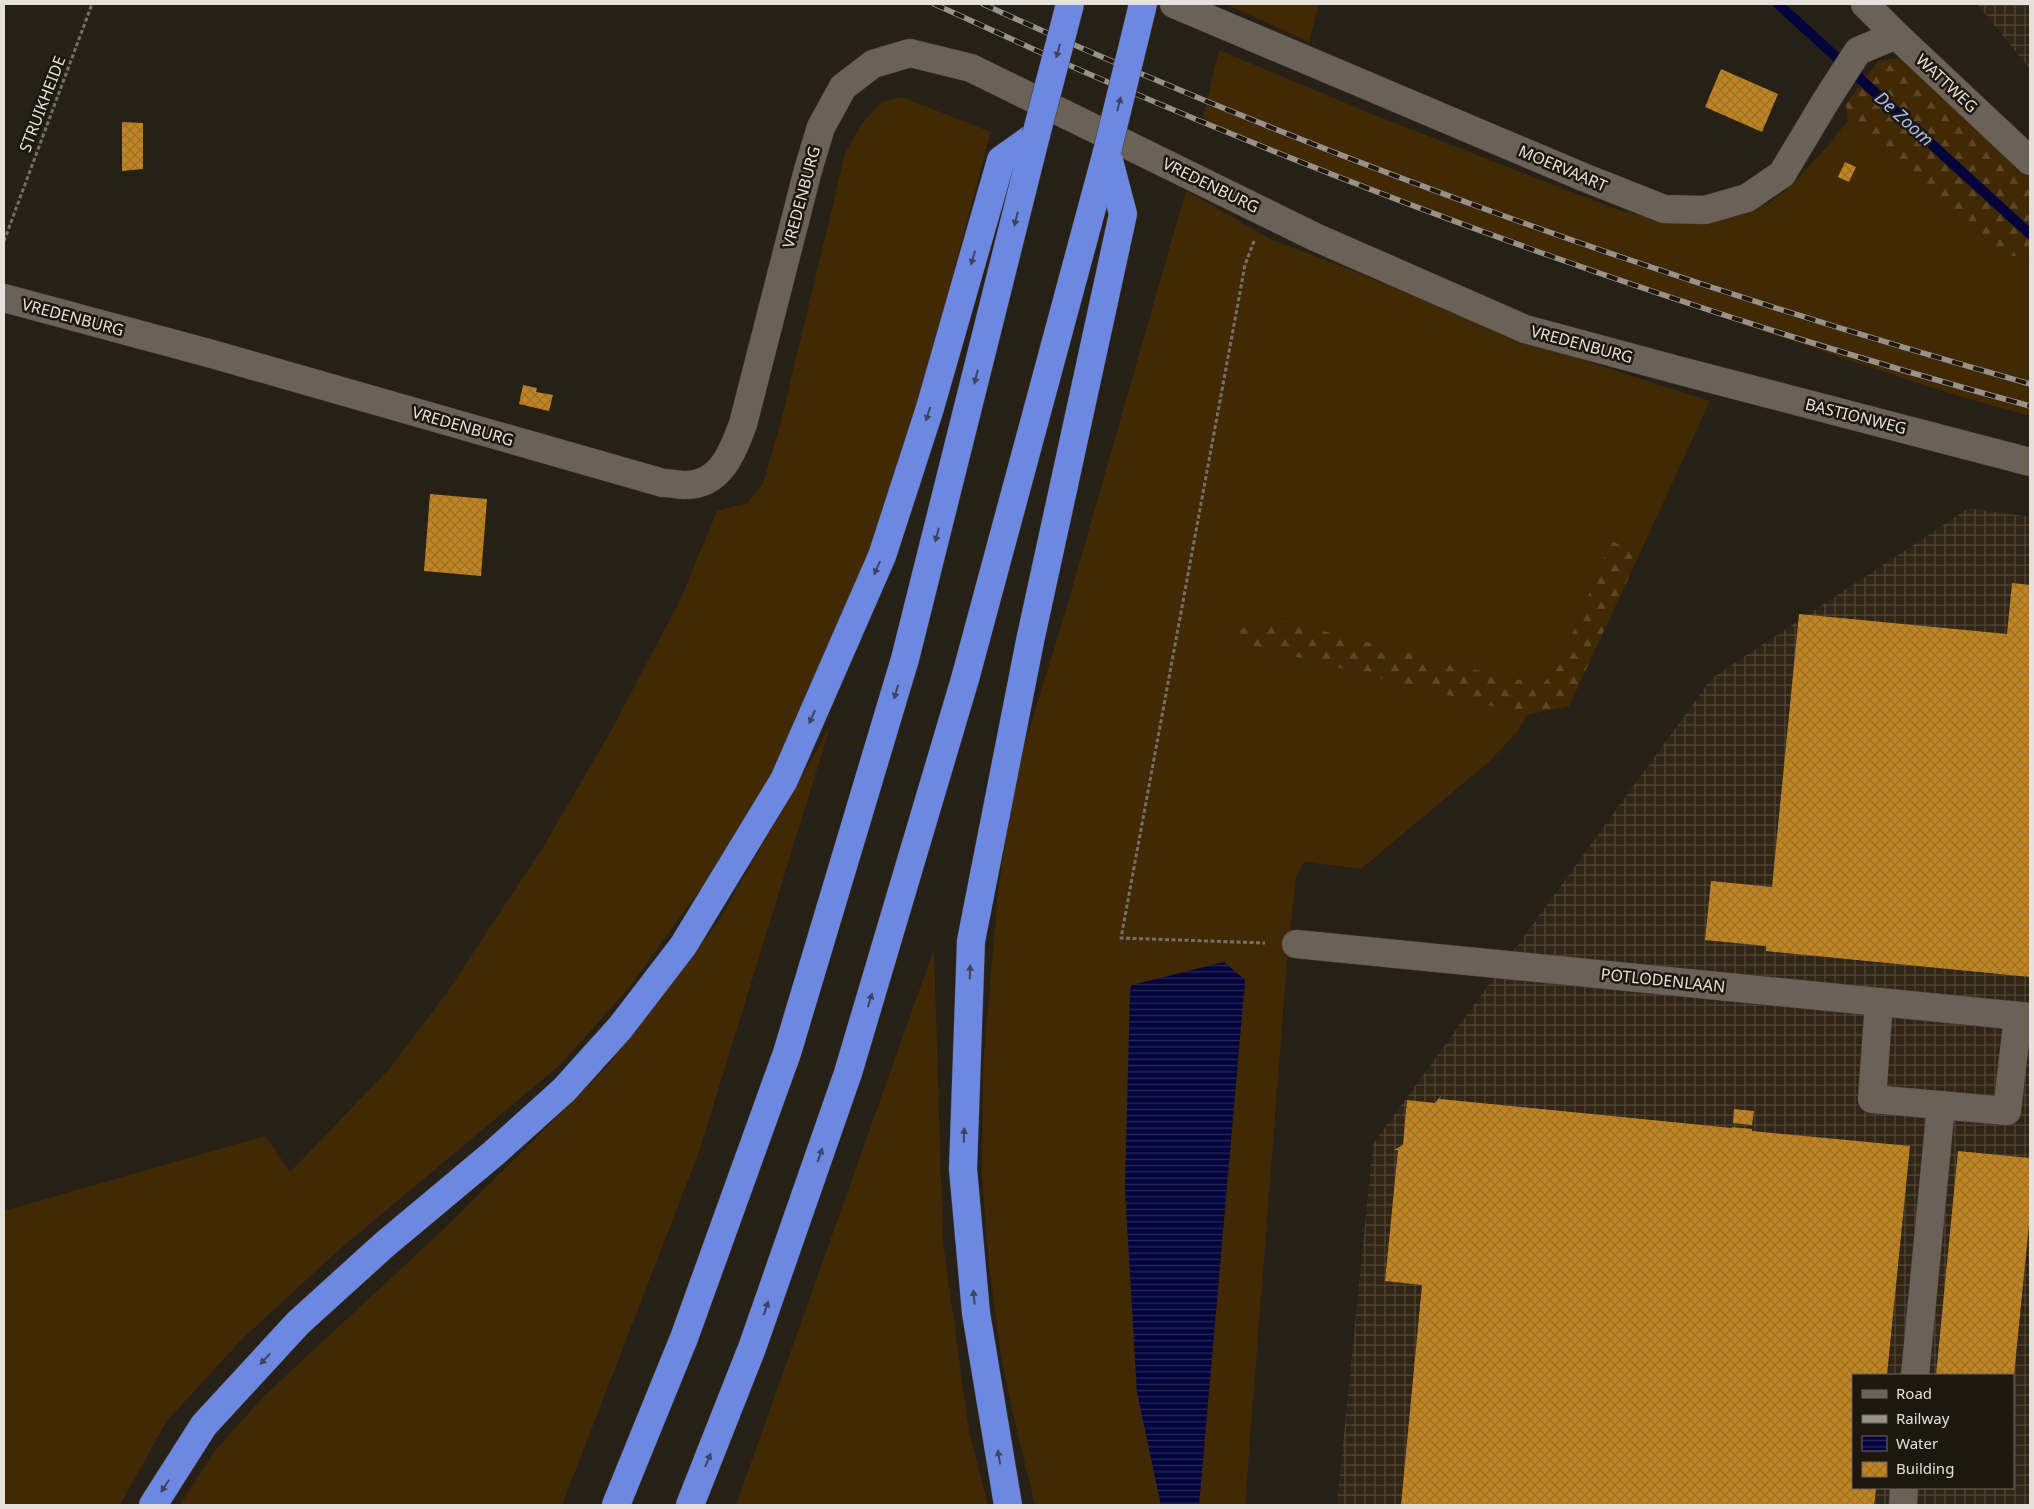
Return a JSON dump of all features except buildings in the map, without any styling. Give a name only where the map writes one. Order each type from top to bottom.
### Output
[{"type":"highway","points":[[616,1505],[684,1338],[788,1053],[905,660],[1070,4]]},
{"type":"highway","points":[[690,1505],[752,1348],[848,1074],[965,679],[1107,152],[1143,4]]},
{"type":"highway","points":[[153,1505],[204,1424],[298,1323],[384,1245],[564,1090],[620,1028],[683,946],[784,780],[882,556],[930,408],[1000,160],[1036,135]]},
{"type":"highway","points":[[1008,1505],[976,1313],[963,1169],[972,941],[1034,622],[1123,214],[1107,152]]},
{"type":"street","name":"MOERVAART","points":[[1174,4],[1583,177],[1664,209],[1705,210],[1747,198],[1782,174],[1858,51],[1896,35]]},
{"type":"street","name":"WATTWEG","points":[[1865,4],[2030,161]]},
{"type":"street","name":"VREDENBURG","points":[[4,298],[222,357],[663,483],[687,485],[702,482],[717,474],[734,449],[743,424],[808,170],[821,127],[843,87],[873,64],[910,53],[971,68],[1316,237],[1525,329],[1681,371]]},
{"type":"street","name":"BASTIONWEG","points":[[1681,371],[2030,462]]},
{"type":"street","name":"POTLODENLAAN","points":[[1296,944],[2024,1016]]},
{"type":"street","points":[[1879,1002],[1872,1099],[2008,1111],[2024,1016]]},
{"type":"street","points":[[1915,1374],[1941,1105]]},
{"type":"street","points":[[1903,1505],[1904,1489]]},
{"type":"path","name":"STRUIKHEIDE","points":[[4,240],[92,4]]},
{"type":"path","points":[[1265,211],[1245,265],[1121,938],[1296,944]]},
{"type":"shaded area","points":[[1977,4],[2030,4],[2030,69]]},
{"type":"shaded area","points":[[1969,508],[2030,517],[2030,1505],[1337,1505],[1373,1144],[1712,678]]},
{"type":"green space","points":[[1230,4],[1319,4],[1309,42],[1230,6]]},
{"type":"green space","points":[[1219,50],[1372,114],[1616,209],[1673,222],[1712,222],[1767,204],[1786,190],[1829,145],[1848,120],[2001,253],[2030,260],[2030,416],[1903,378],[1632,286],[1416,205],[1202,121]]},
{"type":"green space","points":[[1899,58],[2030,175],[2030,260],[2001,253],[1848,120],[1846,104],[1878,61]]},
{"type":"green space","points":[[902,97],[991,132],[913,424],[872,559],[785,752],[715,869],[628,989],[560,1065],[340,1249],[242,1339],[166,1422],[120,1505],[4,1505],[4,1211],[265,1136],[290,1172],[390,1068],[446,994],[542,849],[612,729],[681,598],[717,511],[747,503],[763,484],[780,425],[845,154],[862,123],[882,102]]},
{"type":"green space","points":[[1186,190],[1272,240],[1334,263],[1536,345],[1710,401],[1640,553],[1611,541],[1560,663],[1543,684],[1215,636],[1527,715],[1517,732],[1490,761],[1361,869],[1304,862],[1296,877],[1287,962],[1245,1505],[1199,1505],[1245,980],[1132,985],[1125,1188],[1137,1392],[1161,1505],[1035,1505],[1001,1356],[989,1265],[982,1177],[983,1066],[998,891],[1015,775],[1065,613]]},
{"type":"green space","points":[[1611,541],[1640,553],[1569,706],[1527,715],[1214,636],[1275,619],[1509,678],[1543,684],[1560,663]]},
{"type":"green space","points":[[830,727],[699,1152],[562,1505],[180,1505],[213,1453],[265,1395],[446,1227],[605,1069],[718,922]]},
{"type":"green space","points":[[934,949],[943,1241],[969,1431],[988,1505],[736,1505]]},
{"type":"water","points":[[1224,962],[1245,980],[1199,1505],[1161,1505],[1137,1392],[1125,1188],[1130,990],[1132,985]]},
{"type":"waterway","name":"De Zoom","points":[[1778,4],[2030,234]]},
{"type":"railway","points":[[934,4],[1094,76],[1228,133],[1454,221],[1682,301],[1798,338],[2030,406]]},
{"type":"railway","points":[[983,4],[1239,115],[1499,214],[1763,304],[2030,384]]}]
